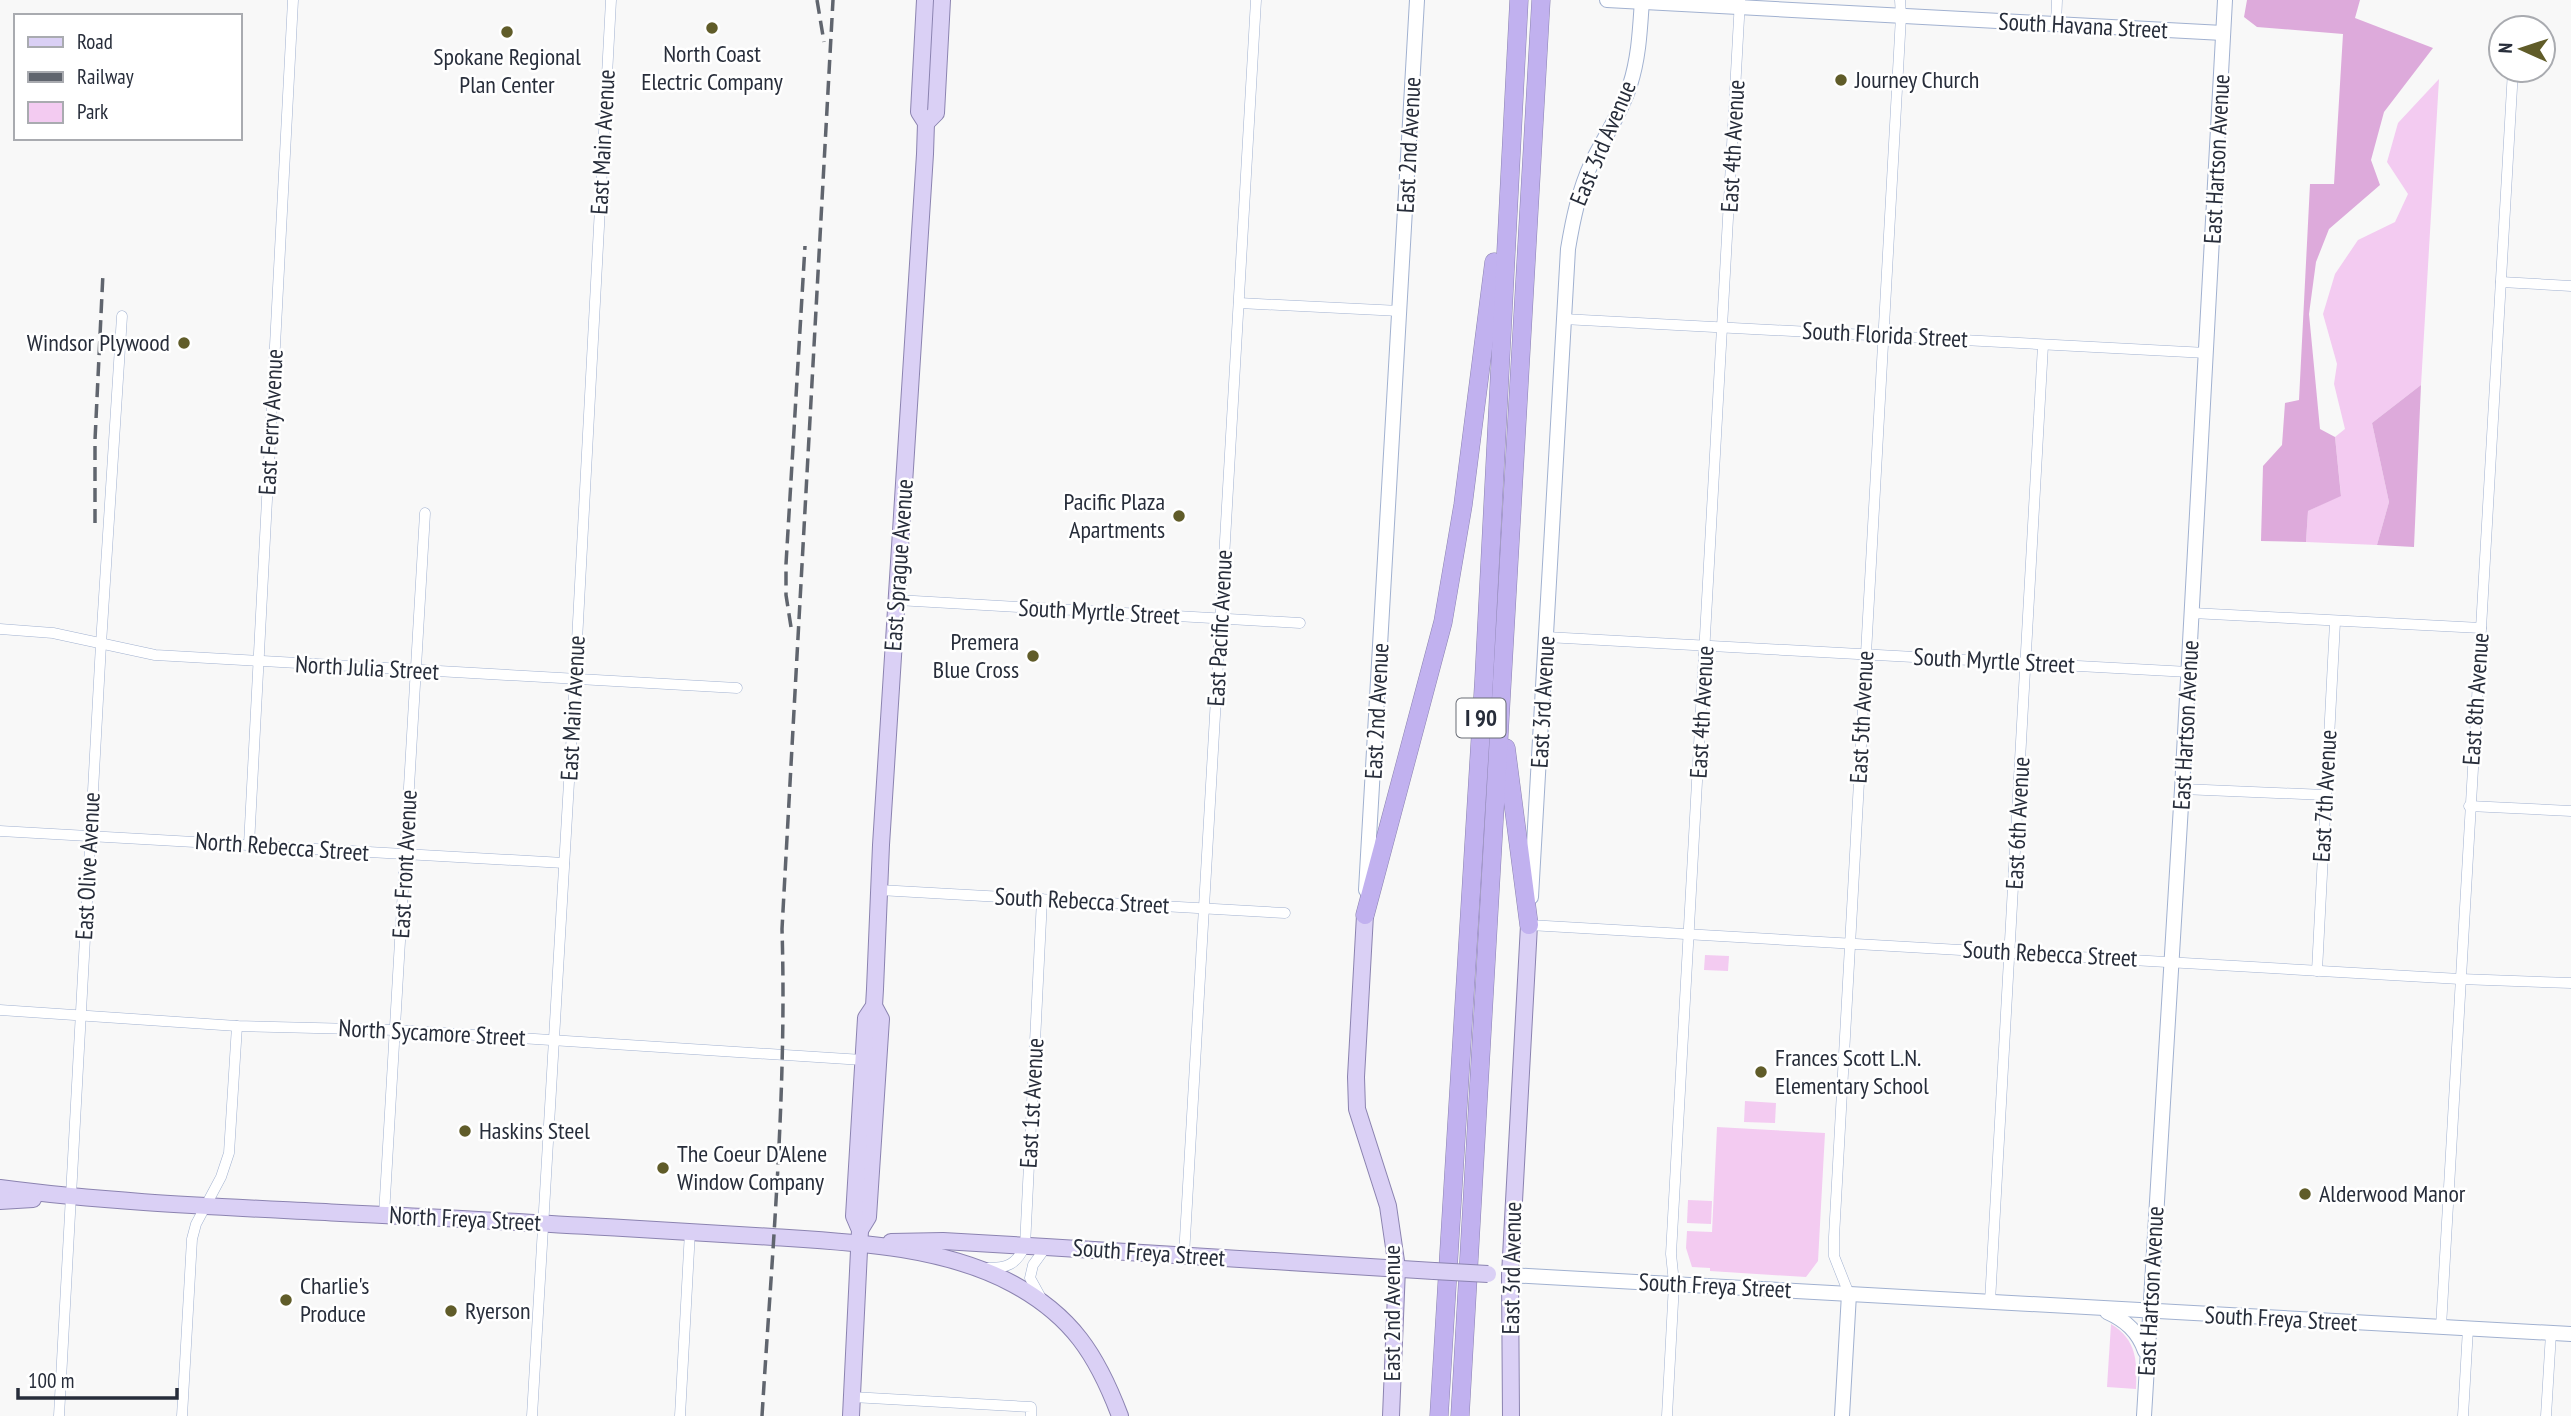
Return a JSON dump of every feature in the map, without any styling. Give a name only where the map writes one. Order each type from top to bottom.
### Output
[{"type":"highway","name":"I 90","points":[[1439,1416],[1484,679],[1518,0]]},
{"type":"highway","name":"I 90","points":[[1460,1416],[1541,0]]},
{"type":"highway","points":[[1365,915],[1443,622],[1463,505],[1514,78]]},
{"type":"highway","points":[[1501,705],[1529,925]]},
{"type":"main road","name":"East Sprague Avenue","points":[[859,1237],[868,1217],[881,1019],[874,1006],[879,890],[926,123],[919,112],[925,0]]},
{"type":"main road","name":"East Sprague Avenue","points":[[926,123],[936,113],[942,0]]},
{"type":"main road","name":"East 2nd Avenue","points":[[1365,915],[1356,1077],[1357,1109],[1388,1206],[1397,1269],[1391,1416]]},
{"type":"main road","name":"East 3rd Avenue","points":[[1511,1416],[1510,1275],[1529,925]]},
{"type":"main road","name":"East Sprague Avenue","points":[[852,1416],[859,1237],[854,1216],[866,1018],[874,1006]]},
{"type":"main road","name":"North Freya Street","points":[[0,1188],[71,1197],[206,1206],[859,1237]]},
{"type":"main road","name":"North Freya Street","points":[[0,1201],[71,1197]]},
{"type":"main road","name":"South Freya Street","points":[[859,1237],[1510,1275]]},
{"type":"main road","points":[[859,1237],[976,1269],[1011,1283],[1043,1302],[1067,1324],[1098,1363],[1120,1416]]},
{"type":"street","name":"East Ferry Avenue","points":[[249,845],[293,0]]},
{"type":"street","name":"East Main Avenue","points":[[532,1416],[611,0]]},
{"type":"street","name":"East Pacific Avenue","points":[[1184,1256],[1256,0]]},
{"type":"street","name":"East 2nd Avenue","points":[[1365,915],[1417,0]]},
{"type":"street","name":"South Havana Street","points":[[1607,0],[1740,4],[1901,16],[2223,33]]},
{"type":"street","points":[[1900,0],[1901,16]]},
{"type":"street","points":[[2056,24],[2057,0]]},
{"type":"street","points":[[2223,33],[2225,0]]},
{"type":"street","name":"East 3rd Avenue","points":[[1529,925],[1567,249],[1575,206],[1593,160],[1621,110],[1631,83],[1639,46],[1642,1]]},
{"type":"street","name":"East 4th Avenue","points":[[1667,1416],[1674,1283],[1671,1255],[1740,4]]},
{"type":"street","name":"East 5th Avenue","points":[[1842,1416],[1849,1294],[1834,1256],[1834,1246],[1901,16]]},
{"type":"street","name":"East Hartson Avenue","points":[[2144,1416],[2189,672],[2223,33]]},
{"type":"street","name":"East 8th Avenue","points":[[2441,1327],[2512,84]]},
{"type":"street","points":[[2501,282],[2571,286]]},
{"type":"street","points":[[1239,303],[1400,311]]},
{"type":"street","name":"East Olive Avenue","points":[[59,1416],[90,836],[122,316]]},
{"type":"street","name":"South Florida Street","points":[[1563,318],[2207,354]]},
{"type":"street","name":"East 6th Avenue","points":[[1990,1302],[2043,345]]},
{"type":"street","name":"East Front Avenue","points":[[384,1215],[425,513]]},
{"type":"street","name":"South Myrtle Street","points":[[897,600],[1300,623]]},
{"type":"street","points":[[2192,613],[2481,628]]},
{"type":"street","name":"East 7th Avenue","points":[[2316,971],[2335,622]]},
{"type":"street","name":"North Julia Street","points":[[0,629],[53,633],[155,655],[737,688]]},
{"type":"street","name":"South Myrtle Street","points":[[1546,637],[2189,672]]},
{"type":"street","points":[[2182,789],[2325,794]]},
{"type":"street","points":[[2469,806],[2571,811]]},
{"type":"street","name":"North Rebecca Street","points":[[0,831],[564,863]]},
{"type":"street","name":"South Rebecca Street","points":[[879,890],[1285,913]]},
{"type":"street","name":"East 1st Avenue","points":[[1025,1245],[1042,899]]},
{"type":"street","name":"South Rebecca Street","points":[[1529,925],[2316,971],[2571,983]]},
{"type":"street","name":"North Sycamore Street","points":[[0,1010],[237,1026],[396,1030],[863,1060]]},
{"type":"street","points":[[183,1416],[192,1239],[194,1228],[221,1177],[229,1153],[237,1026]]},
{"type":"street","points":[[680,1416],[690,1231]]},
{"type":"street","points":[[976,1269],[1009,1267],[1019,1258],[1025,1245]]},
{"type":"street","points":[[1043,1302],[1030,1278],[1033,1265],[1046,1247]]},
{"type":"street","name":"South Freya Street","points":[[1510,1275],[2571,1334]]},
{"type":"street","points":[[2091,1308],[2115,1315],[2136,1333],[2144,1350],[2146,1366]]},
{"type":"street","points":[[2462,1416],[2468,1328]]},
{"type":"street","points":[[2546,1416],[2551,1333]]},
{"type":"street","points":[[852,1397],[1031,1412]]},
{"type":"green space","points":[[2439,79],[2421,385],[2372,423],[2389,502],[2377,545],[2306,542],[2308,511],[2341,495],[2335,437],[2345,429],[2334,384],[2337,364],[2323,314],[2335,274],[2358,240],[2395,222],[2408,194],[2387,162],[2398,123]]},
{"type":"green space","points":[[1705,955],[1729,956],[1728,971],[1704,970]]},
{"type":"green space","points":[[1745,1101],[1776,1103],[1775,1123],[1744,1122]]},
{"type":"green space","points":[[1717,1127],[1825,1133],[1818,1261],[1806,1277],[1710,1271],[1710,1268],[1692,1267],[1686,1248],[1687,1231],[1712,1232]]},
{"type":"green space","points":[[1688,1200],[1712,1201],[1711,1224],[1687,1223]]},
{"type":"green space","points":[[2111,1324],[2120,1330],[2131,1344],[2136,1369],[2136,1389],[2107,1387]]},
{"type":"shaded area","points":[[2247,0],[2360,0],[2355,18],[2433,48],[2384,112],[2371,160],[2380,185],[2329,229],[2316,262],[2309,314],[2320,429],[2335,437],[2341,496],[2308,511],[2306,542],[2261,541],[2263,466],[2282,445],[2285,403],[2299,400],[2310,184],[2334,184],[2343,34],[2257,27],[2244,17]]},
{"type":"shaded area","points":[[2421,385],[2414,547],[2377,545],[2389,502],[2372,423]]},
{"type":"railway","points":[[817,0],[824,42]]},
{"type":"railway","points":[[762,1416],[781,1112],[782,929],[833,0]]},
{"type":"railway","points":[[791,627],[786,595],[786,564],[805,246]]},
{"type":"railway","points":[[95,523],[95,440],[103,273]]},
{"type":"place","name":"North Coast Electric Company","points":[[712,28]]},
{"type":"place","name":"Spokane Regional Plan Center","points":[[507,32]]},
{"type":"place","name":"Journey Church","points":[[1841,80]]},
{"type":"place","name":"Windsor Plywood","points":[[184,343]]},
{"type":"place","name":"Pacific Plaza Apartments","points":[[1179,516]]},
{"type":"place","name":"Premera Blue Cross","points":[[1033,656]]},
{"type":"place","name":"Frances Scott L.N. Elementary School","points":[[1761,1072]]},
{"type":"place","name":"Haskins Steel","points":[[465,1131]]},
{"type":"place","name":"The Coeur D'Alene Window Company","points":[[663,1168]]},
{"type":"place","name":"Alderwood Manor","points":[[2305,1194]]},
{"type":"place","name":"Charlie's Produce","points":[[286,1300]]},
{"type":"place","name":"Ryerson","points":[[451,1311]]}]
